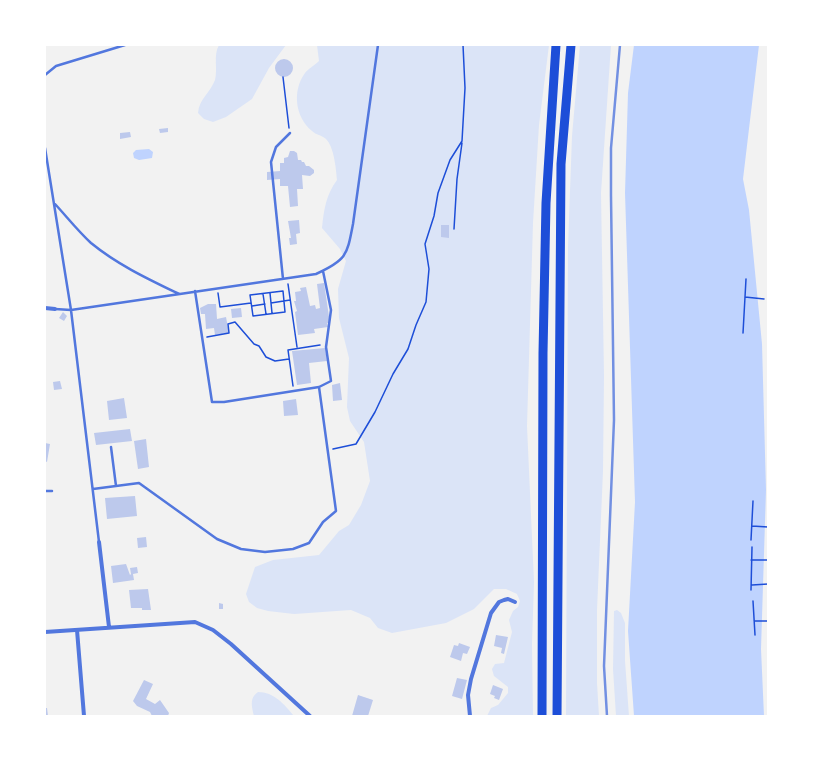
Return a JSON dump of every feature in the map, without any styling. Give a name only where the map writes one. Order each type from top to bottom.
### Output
[{"type":"highway","points":[[542,716],[543,353],[546,203],[556,45]]},
{"type":"highway","points":[[557,716],[560,164],[571,45]]},
{"type":"street","points":[[45,308],[54,309]]},
{"type":"street","points":[[99,542],[109,627]]},
{"type":"street","points":[[470,716],[468,695],[471,680],[491,613],[499,602],[508,599],[515,602]]},
{"type":"street","points":[[45,632],[195,622],[213,630],[231,644],[310,716]]},
{"type":"street","points":[[77,630],[84,716]]},
{"type":"lane","points":[[45,75],[56,66],[124,45]]},
{"type":"lane","points":[[54,309],[71,310],[316,274],[341,260],[348,249],[378,45]]},
{"type":"lane","points":[[283,279],[271,162],[276,147],[290,133]]},
{"type":"lane","points":[[45,148],[71,310],[99,542]]},
{"type":"lane","points":[[55,204],[91,242],[115,260],[138,274],[179,294]]},
{"type":"lane","points":[[195,292],[212,402],[224,402],[319,387],[331,381],[326,345],[330,310],[323,271]]},
{"type":"lane","points":[[93,489],[139,483],[217,539],[240,549],[265,552],[293,549],[309,542],[323,522],[336,511],[319,387]]},
{"type":"lane","points":[[110,447],[116,486]]},
{"type":"lane","points":[[45,491],[52,491]]},
{"type":"path","points":[[454,229],[465,88],[463,45]]},
{"type":"path","points":[[283,77],[290,133]]},
{"type":"path","points":[[327,451],[356,444],[376,412],[393,374],[408,349],[426,302],[429,269],[425,244],[434,216],[438,193],[450,160],[462,141]]},
{"type":"path","points":[[287,278],[297,348]]},
{"type":"path","points":[[742,333],[746,279]]},
{"type":"path","points":[[217,288],[220,307],[252,305],[265,306],[290,300]]},
{"type":"path","points":[[282,291],[285,312],[253,316],[252,305],[250,296],[282,291]]},
{"type":"path","points":[[270,293],[272,314]]},
{"type":"path","points":[[264,294],[266,314]]},
{"type":"path","points":[[745,297],[764,299]]},
{"type":"path","points":[[264,301],[271,300]]},
{"type":"path","points":[[202,338],[229,333],[228,324],[234,322],[254,344],[259,346],[266,357],[275,360],[289,359]]},
{"type":"path","points":[[294,391],[288,350],[326,345]]},
{"type":"path","points":[[751,540],[753,501]]},
{"type":"path","points":[[751,526],[768,527]]},
{"type":"path","points":[[751,590],[752,547]]},
{"type":"path","points":[[751,560],[768,560]]},
{"type":"path","points":[[751,585],[768,584]]},
{"type":"path","points":[[753,601],[755,635]]},
{"type":"path","points":[[754,621],[768,621]]},
{"type":"shaded area","points":[[219,45],[286,45],[269,68],[252,99],[226,117],[213,122],[204,119],[198,113],[202,100],[215,80],[216,53]]},
{"type":"shaded area","points":[[317,45],[549,45],[539,125],[533,223],[527,426],[534,582],[532,644],[533,716],[487,716],[491,708],[498,705],[508,693],[508,687],[494,676],[492,669],[495,664],[504,663],[512,632],[509,620],[513,611],[518,607],[520,601],[517,594],[506,589],[494,589],[474,609],[446,623],[392,633],[378,628],[370,618],[351,610],[294,614],[268,611],[257,608],[249,602],[246,594],[255,567],[273,560],[319,555],[339,531],[349,525],[361,505],[370,481],[364,442],[350,421],[347,407],[349,358],[339,318],[338,289],[346,261],[340,249],[322,228],[326,202],[330,191],[337,180],[334,158],[331,147],[326,139],[306,125],[302,119],[297,104],[298,88],[301,80],[306,72],[319,61]]},
{"type":"shaded area","points":[[580,45],[611,45],[601,193],[604,376],[603,471],[597,610],[597,683],[599,716],[566,716],[568,247],[572,136]]},
{"type":"shaded area","points":[[617,610],[621,613],[625,623],[625,661],[629,716],[616,716],[613,669],[614,611]]},
{"type":"shaded area","points":[[258,692],[274,696],[294,716],[254,716],[252,700]]},
{"type":"water","points":[[634,45],[759,45],[743,179],[749,210],[762,344],[766,490],[761,649],[764,716],[634,716],[628,631],[635,502],[625,193],[628,93]]},
{"type":"water","points":[[149,149],[153,152],[152,158],[139,160],[134,158],[133,153],[136,150]]},
{"type":"building","points":[[284,59],[290,62],[293,68],[290,74],[284,77],[278,74],[275,68],[278,62]]},
{"type":"building","points":[[168,128],[168,132],[160,133],[159,129]]},
{"type":"building","points":[[130,132],[131,137],[120,139],[120,133]]},
{"type":"building","points":[[290,151],[297,153],[298,160],[301,160],[306,166],[309,166],[314,170],[314,173],[310,176],[302,175],[303,189],[297,189],[298,206],[290,207],[288,186],[280,186],[280,179],[267,180],[267,172],[280,171],[280,163],[284,163],[284,158],[288,157]]},
{"type":"building","points":[[299,220],[300,233],[296,234],[297,244],[290,245],[289,238],[291,238],[288,221]]},
{"type":"building","points":[[441,225],[449,225],[449,238],[441,237]]},
{"type":"building","points":[[324,283],[330,323],[327,323],[328,327],[314,329],[315,333],[298,335],[295,312],[297,311],[294,301],[296,301],[295,292],[301,291],[300,288],[306,287],[310,306],[315,305],[316,309],[320,308],[317,284]]},
{"type":"building","points":[[208,304],[216,304],[217,319],[226,317],[229,333],[215,335],[214,328],[206,329],[205,314],[201,314],[200,308]]},
{"type":"building","points":[[241,308],[242,317],[232,318],[231,309]]},
{"type":"building","points":[[63,312],[67,316],[64,321],[59,318]]},
{"type":"building","points":[[325,348],[327,361],[309,363],[311,383],[297,385],[292,351]]},
{"type":"building","points":[[60,381],[62,389],[54,390],[53,382]]},
{"type":"building","points":[[340,383],[342,400],[333,401],[332,385]]},
{"type":"building","points":[[124,398],[127,418],[109,420],[107,401]]},
{"type":"building","points":[[296,399],[298,415],[284,416],[283,401]]},
{"type":"building","points":[[130,429],[132,441],[96,445],[94,433]]},
{"type":"building","points":[[146,439],[149,467],[138,469],[134,441]]},
{"type":"building","points":[[45,443],[50,444],[47,462],[45,461]]},
{"type":"building","points":[[135,496],[137,516],[107,519],[105,498]]},
{"type":"building","points":[[146,537],[147,547],[138,548],[137,538]]},
{"type":"building","points":[[126,564],[130,575],[130,568],[137,567],[138,573],[133,574],[134,580],[113,583],[111,566]]},
{"type":"building","points":[[148,589],[151,610],[131,608],[129,590]]},
{"type":"building","points":[[219,603],[223,604],[223,609],[219,609]]},
{"type":"building","points":[[496,635],[508,637],[504,654],[501,653],[502,648],[494,646]]},
{"type":"building","points":[[459,643],[470,647],[467,654],[463,653],[461,661],[450,657],[454,645],[458,646]]},
{"type":"building","points":[[457,678],[467,680],[462,699],[452,696]]},
{"type":"building","points":[[144,680],[153,684],[146,699],[155,704],[160,700],[169,713],[168,716],[152,716],[150,712],[137,706],[133,701]]},
{"type":"building","points":[[493,685],[503,689],[499,700],[490,694]]},
{"type":"building","points":[[358,695],[373,700],[368,716],[352,716]]},
{"type":"building","points":[[45,708],[47,708],[48,716],[45,716]]},
{"type":"railway","points":[[607,716],[604,666],[614,420],[611,148],[620,45]]}]
